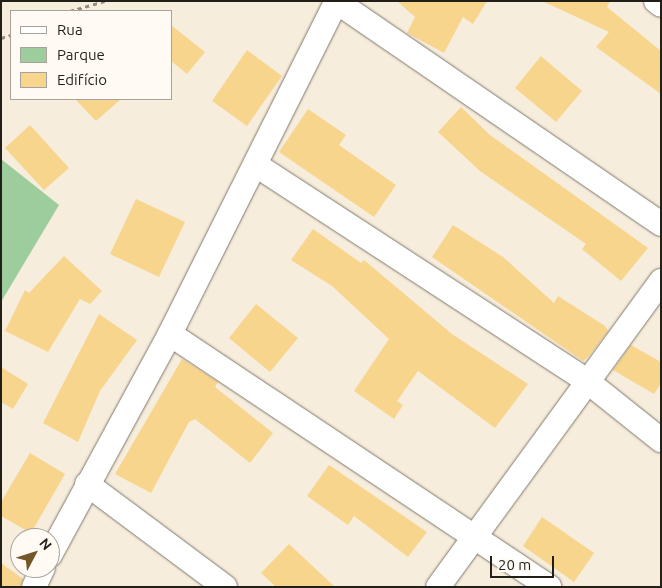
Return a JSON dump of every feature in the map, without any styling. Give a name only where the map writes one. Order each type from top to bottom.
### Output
[{"type":"street","points":[[656,1],[661,5]]},
{"type":"street","points":[[60,536],[170,334],[337,2],[661,224]]},
{"type":"street","points":[[256,165],[587,380],[661,440]]},
{"type":"street","points":[[438,587],[475,535],[560,425],[587,380],[661,281]]},
{"type":"street","points":[[170,334],[475,535],[550,587]]},
{"type":"street","points":[[87,484],[225,587]]},
{"type":"path","points":[[73,10],[91,3],[105,1]]},
{"type":"green space","points":[[1,159],[59,205],[1,302]]},
{"type":"building","points":[[397,1],[487,1],[473,24],[463,17],[444,53],[407,33],[415,17]]},
{"type":"building","points":[[542,1],[610,1],[607,7],[661,51],[661,94],[596,47],[609,32]]},
{"type":"building","points":[[172,26],[205,52],[187,74],[172,62]]},
{"type":"building","points":[[247,50],[282,76],[247,126],[212,101]]},
{"type":"building","points":[[541,56],[582,91],[556,122],[515,88]]},
{"type":"building","points":[[76,100],[120,100],[96,121]]},
{"type":"building","points":[[461,107],[490,135],[648,248],[621,281],[582,249],[586,244],[480,171],[438,132]]},
{"type":"building","points":[[308,109],[346,135],[339,145],[396,185],[374,217],[279,152]]},
{"type":"building","points":[[30,125],[69,168],[44,190],[5,148]]},
{"type":"building","points":[[136,199],[185,222],[159,277],[110,254]]},
{"type":"building","points":[[453,225],[503,257],[554,303],[558,296],[605,326],[608,331],[589,356],[583,361],[432,257]]},
{"type":"building","points":[[313,229],[361,263],[364,260],[452,334],[528,384],[495,428],[418,371],[397,401],[403,405],[394,419],[354,391],[389,339],[332,286],[291,260]]},
{"type":"building","points":[[64,256],[102,291],[90,304],[80,299],[48,352],[5,331],[25,290],[29,293]]},
{"type":"building","points":[[256,304],[298,338],[270,372],[229,338]]},
{"type":"building","points":[[99,314],[137,340],[100,391],[78,442],[43,423]]},
{"type":"building","points":[[631,345],[661,362],[661,383],[654,394],[613,370]]},
{"type":"building","points":[[182,359],[218,382],[215,387],[273,433],[250,463],[195,419],[189,422],[151,493],[115,474]]},
{"type":"building","points":[[1,367],[28,384],[13,409],[1,402]]},
{"type":"building","points":[[30,453],[65,474],[34,528],[22,528],[1,516],[1,502]]},
{"type":"building","points":[[329,465],[427,532],[408,557],[354,516],[348,525],[307,496]]},
{"type":"building","points":[[542,517],[594,553],[574,582],[523,546]]},
{"type":"building","points":[[289,544],[335,587],[276,587],[261,573]]},
{"type":"building","points":[[1,563],[10,570],[10,578],[23,579],[20,587],[1,587]]}]
